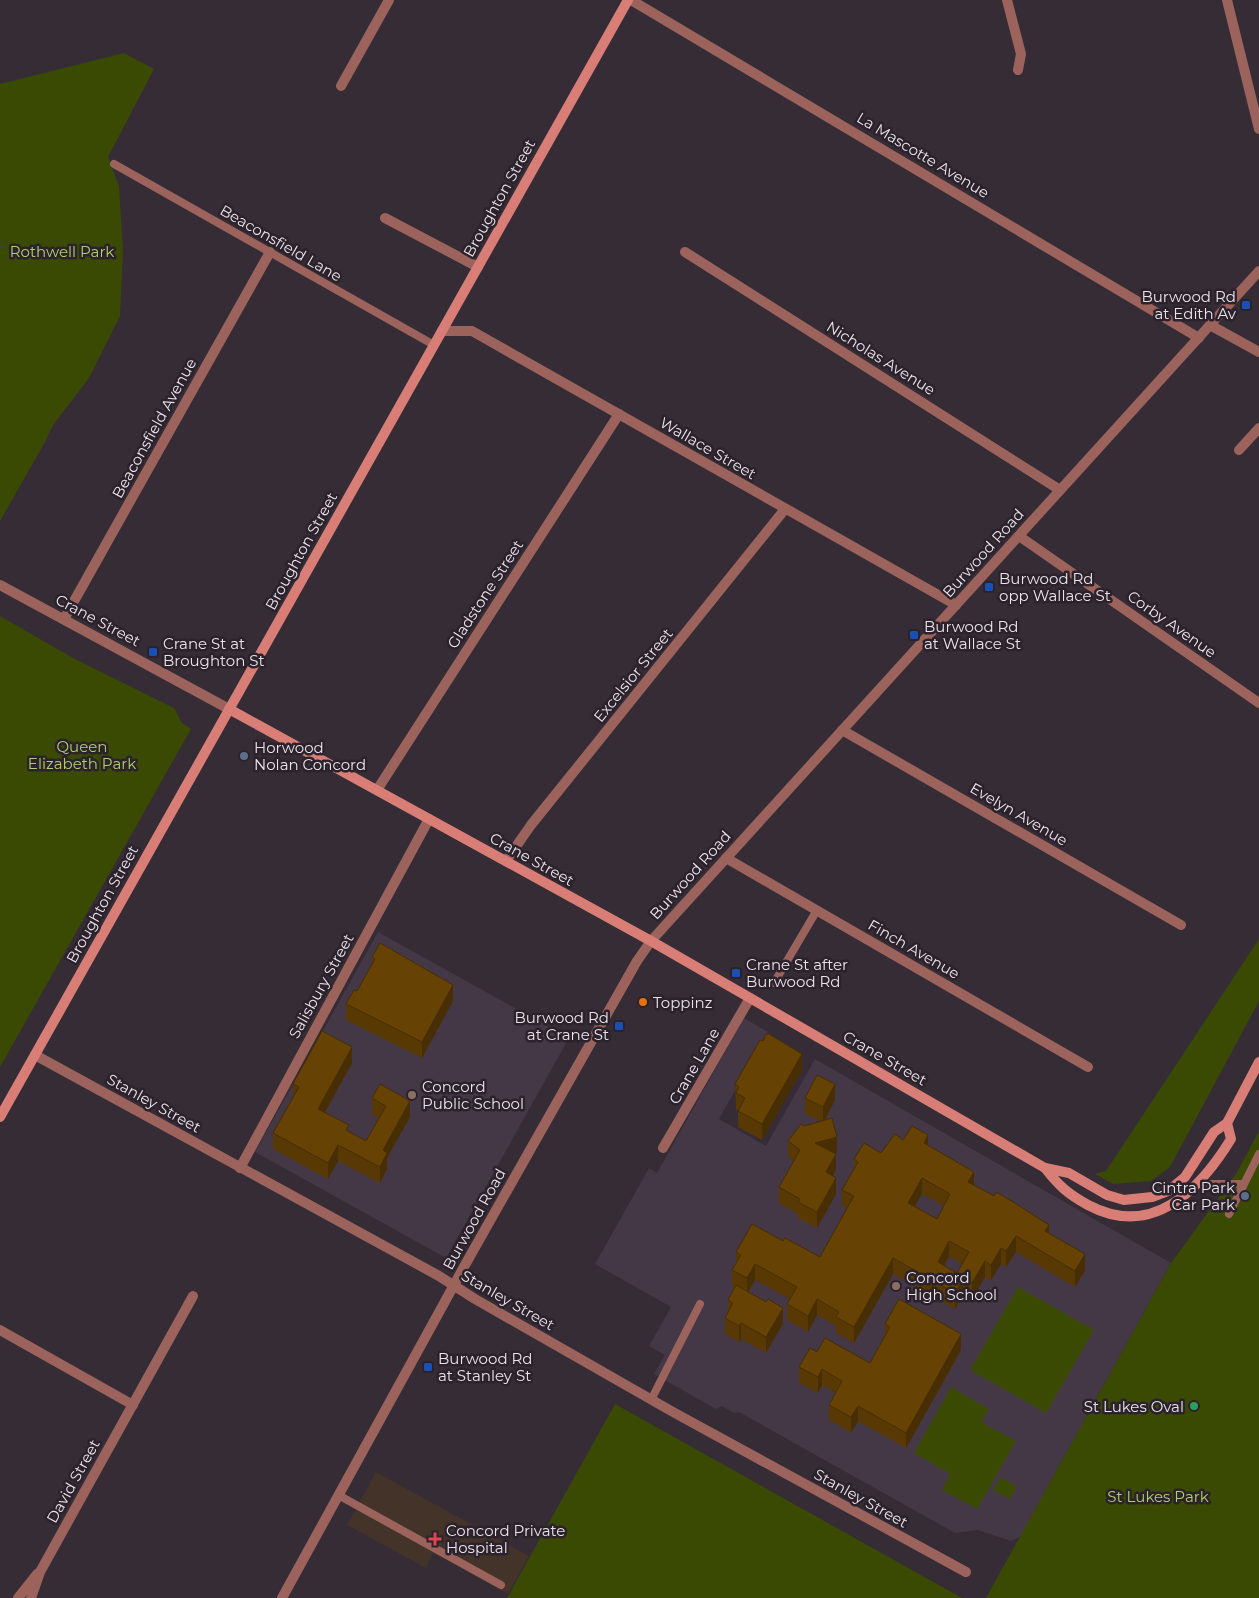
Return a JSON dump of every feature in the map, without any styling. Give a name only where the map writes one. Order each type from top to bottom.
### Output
[{"type":"main road","name":"Broughton Street","points":[[0,1117],[629,0]]},
{"type":"main road","name":"Crane Street","points":[[229,709],[651,941],[1045,1168],[1069,1173],[1107,1195],[1124,1200],[1152,1197],[1168,1191],[1185,1177],[1214,1132],[1227,1123],[1259,1062]]},
{"type":"main road","name":"Crane Street","points":[[1045,1168],[1060,1188],[1105,1214],[1140,1216],[1173,1204],[1198,1184],[1216,1163],[1231,1139],[1227,1123]]},
{"type":"street","points":[[341,86],[389,0]]},
{"type":"street","name":"La Mascotte Avenue","points":[[629,0],[1198,338]]},
{"type":"street","points":[[1007,0],[1021,54],[1018,70]]},
{"type":"street","points":[[1227,0],[1259,129]]},
{"type":"street","points":[[385,218],[478,266]]},
{"type":"street","name":"Beaconsfield Avenue","points":[[64,619],[270,252]]},
{"type":"street","name":"Nicholas Avenue","points":[[685,252],[1060,490]]},
{"type":"street","name":"Burwood Road","points":[[282,1598],[340,1496],[454,1286],[632,970],[651,941],[1259,271]]},
{"type":"street","points":[[1210,325],[1259,352]]},
{"type":"street","name":"Wallace Street","points":[[442,331],[472,331],[956,605]]},
{"type":"street","name":"Gladstone Street","points":[[377,790],[619,414]]},
{"type":"street","points":[[1239,450],[1259,428]]},
{"type":"street","name":"Excelsior Street","points":[[506,861],[531,825],[786,508]]},
{"type":"street","name":"Corby Avenue","points":[[1019,536],[1259,703]]},
{"type":"street","name":"Crane Street","points":[[0,585],[229,709]]},
{"type":"street","name":"Evelyn Avenue","points":[[842,730],[1181,924]]},
{"type":"street","name":"Salisbury Street","points":[[240,1168],[429,819]]},
{"type":"street","name":"Finch Avenue","points":[[726,858],[1088,1067]]},
{"type":"street","name":"Crane Lane","points":[[663,1148],[750,998]]},
{"type":"street","name":"Stanley Street","points":[[35,1055],[454,1286],[651,1400],[966,1572]]},
{"type":"street","name":"David Street","points":[[31,1598],[40,1572],[193,1296]]},
{"type":"street","points":[[0,1330],[133,1405]]},
{"type":"street","name":"David Street","points":[[18,1598],[40,1572]]},
{"type":"lane","name":"Beaconsfield Lane","points":[[114,164],[434,346]]},
{"type":"lane","points":[[774,983],[817,910]]},
{"type":"lane","points":[[1229,1214],[1259,1154]]},
{"type":"lane","points":[[1198,1184],[1243,1184]]},
{"type":"lane","points":[[651,1400],[700,1304]]},
{"type":"lane","points":[[340,1496],[501,1585]]},
{"type":"shaded area","name":"Concord Public School","points":[[378,932],[569,1038],[446,1258],[255,1152]]},
{"type":"shaded area","name":"Concord High School","points":[[744,1018],[768,1032],[719,1119],[766,1146],[815,1059],[1171,1263],[1020,1537],[1011,1541],[978,1530],[955,1533],[739,1412],[734,1413],[722,1406],[716,1409],[654,1374],[665,1355],[649,1346],[671,1307],[595,1264],[649,1168],[657,1173]]},
{"type":"shaded area","name":"Concord Private Hospital","points":[[376,1472],[529,1556],[508,1594],[433,1553],[426,1568],[347,1525]]},
{"type":"green space","name":"Rothwell Park","points":[[124,53],[154,69],[108,157],[119,186],[123,251],[120,316],[89,378],[53,425],[0,521],[0,84]]},
{"type":"green space","name":"Queen Elizabeth Park","points":[[0,616],[73,658],[174,708],[182,723],[191,729],[0,1067]]},
{"type":"green space","points":[[1259,939],[1259,1001],[1170,1167],[1151,1181],[1113,1184],[1095,1174],[1106,1171]]},
{"type":"green space","name":"St Lukes Park","points":[[1259,1131],[1259,1598],[986,1598],[1171,1263],[1236,1174]]},
{"type":"green space","points":[[1018,1287],[1094,1330],[1046,1413],[970,1370]]},
{"type":"green space","points":[[951,1387],[989,1409],[981,1422],[1016,1441],[977,1509],[942,1490],[950,1474],[914,1453]]},
{"type":"green space","points":[[615,1404],[962,1598],[507,1598]]},
{"type":"green space","points":[[1001,1477],[1017,1487],[1010,1499],[993,1490]]},
{"type":"building","points":[[380,943],[453,985],[422,1042],[346,1004],[354,990],[357,991],[375,959],[372,957]]},
{"type":"building","points":[[322,1031],[352,1047],[318,1109],[349,1125],[346,1130],[366,1141],[386,1106],[372,1098],[380,1084],[410,1101],[383,1150],[387,1153],[380,1167],[338,1145],[328,1163],[273,1133],[299,1087],[293,1084]]},
{"type":"building","points":[[766,1034],[802,1054],[762,1124],[738,1111],[745,1098],[736,1093],[739,1087],[735,1084],[760,1040],[763,1041]]},
{"type":"building","points":[[817,1075],[835,1084],[823,1107],[805,1098]]},
{"type":"building","points":[[832,1118],[837,1137],[815,1143],[836,1154],[826,1172],[836,1178],[817,1212],[798,1202],[800,1199],[779,1187],[800,1150],[788,1141],[801,1124],[804,1126]]},
{"type":"building","points":[[912,1126],[928,1135],[924,1143],[974,1172],[968,1182],[994,1196],[996,1192],[1049,1225],[1045,1231],[1085,1254],[1075,1271],[1016,1236],[1006,1251],[1001,1248],[991,1265],[985,1261],[972,1283],[963,1279],[955,1293],[893,1258],[854,1327],[836,1317],[839,1312],[817,1299],[808,1316],[787,1304],[797,1287],[755,1264],[747,1278],[732,1270],[741,1255],[736,1252],[752,1224],[783,1241],[785,1238],[820,1257],[854,1196],[842,1190],[858,1162],[854,1159],[864,1143],[881,1153],[895,1134],[903,1140]],"holes":[[[922,1178],[950,1194],[937,1219],[908,1203]],[[949,1241],[969,1252],[957,1273],[938,1262]]]},
{"type":"building","points":[[736,1285],[766,1302],[768,1299],[783,1308],[766,1337],[741,1323],[739,1326],[725,1318],[733,1303],[728,1300]]},
{"type":"building","points":[[899,1299],[961,1334],[906,1433],[858,1406],[851,1417],[829,1405],[842,1381],[822,1369],[818,1377],[799,1367],[810,1348],[817,1352],[825,1338],[870,1363],[890,1327],[885,1324]]},
{"type":"place","name":"Burwood Rd at Edith Av","points":[[1246,305]]},
{"type":"place","name":"Burwood Rd opp Wallace St","points":[[989,587]]},
{"type":"place","name":"Burwood Rd at Wallace St","points":[[914,635]]},
{"type":"place","name":"Crane St at Broughton St","points":[[153,652]]},
{"type":"place","name":"Horwood Nolan Concord","points":[[244,756]]},
{"type":"place","name":"Crane St after Burwood Rd","points":[[736,973]]},
{"type":"place","name":"Toppinz","points":[[643,1002]]},
{"type":"place","name":"Burwood Rd at Crane St","points":[[619,1026]]},
{"type":"place","name":"Concord Public School","points":[[412,1095]]},
{"type":"place","name":"Cintra Park Car Park","points":[[1245,1196]]},
{"type":"place","name":"Concord High School","points":[[896,1286]]},
{"type":"place","name":"Burwood Rd at Stanley St","points":[[428,1367]]},
{"type":"place","name":"St Lukes Oval","points":[[1194,1406]]},
{"type":"place","name":"Concord Private Hospital","points":[[435,1539]]}]
